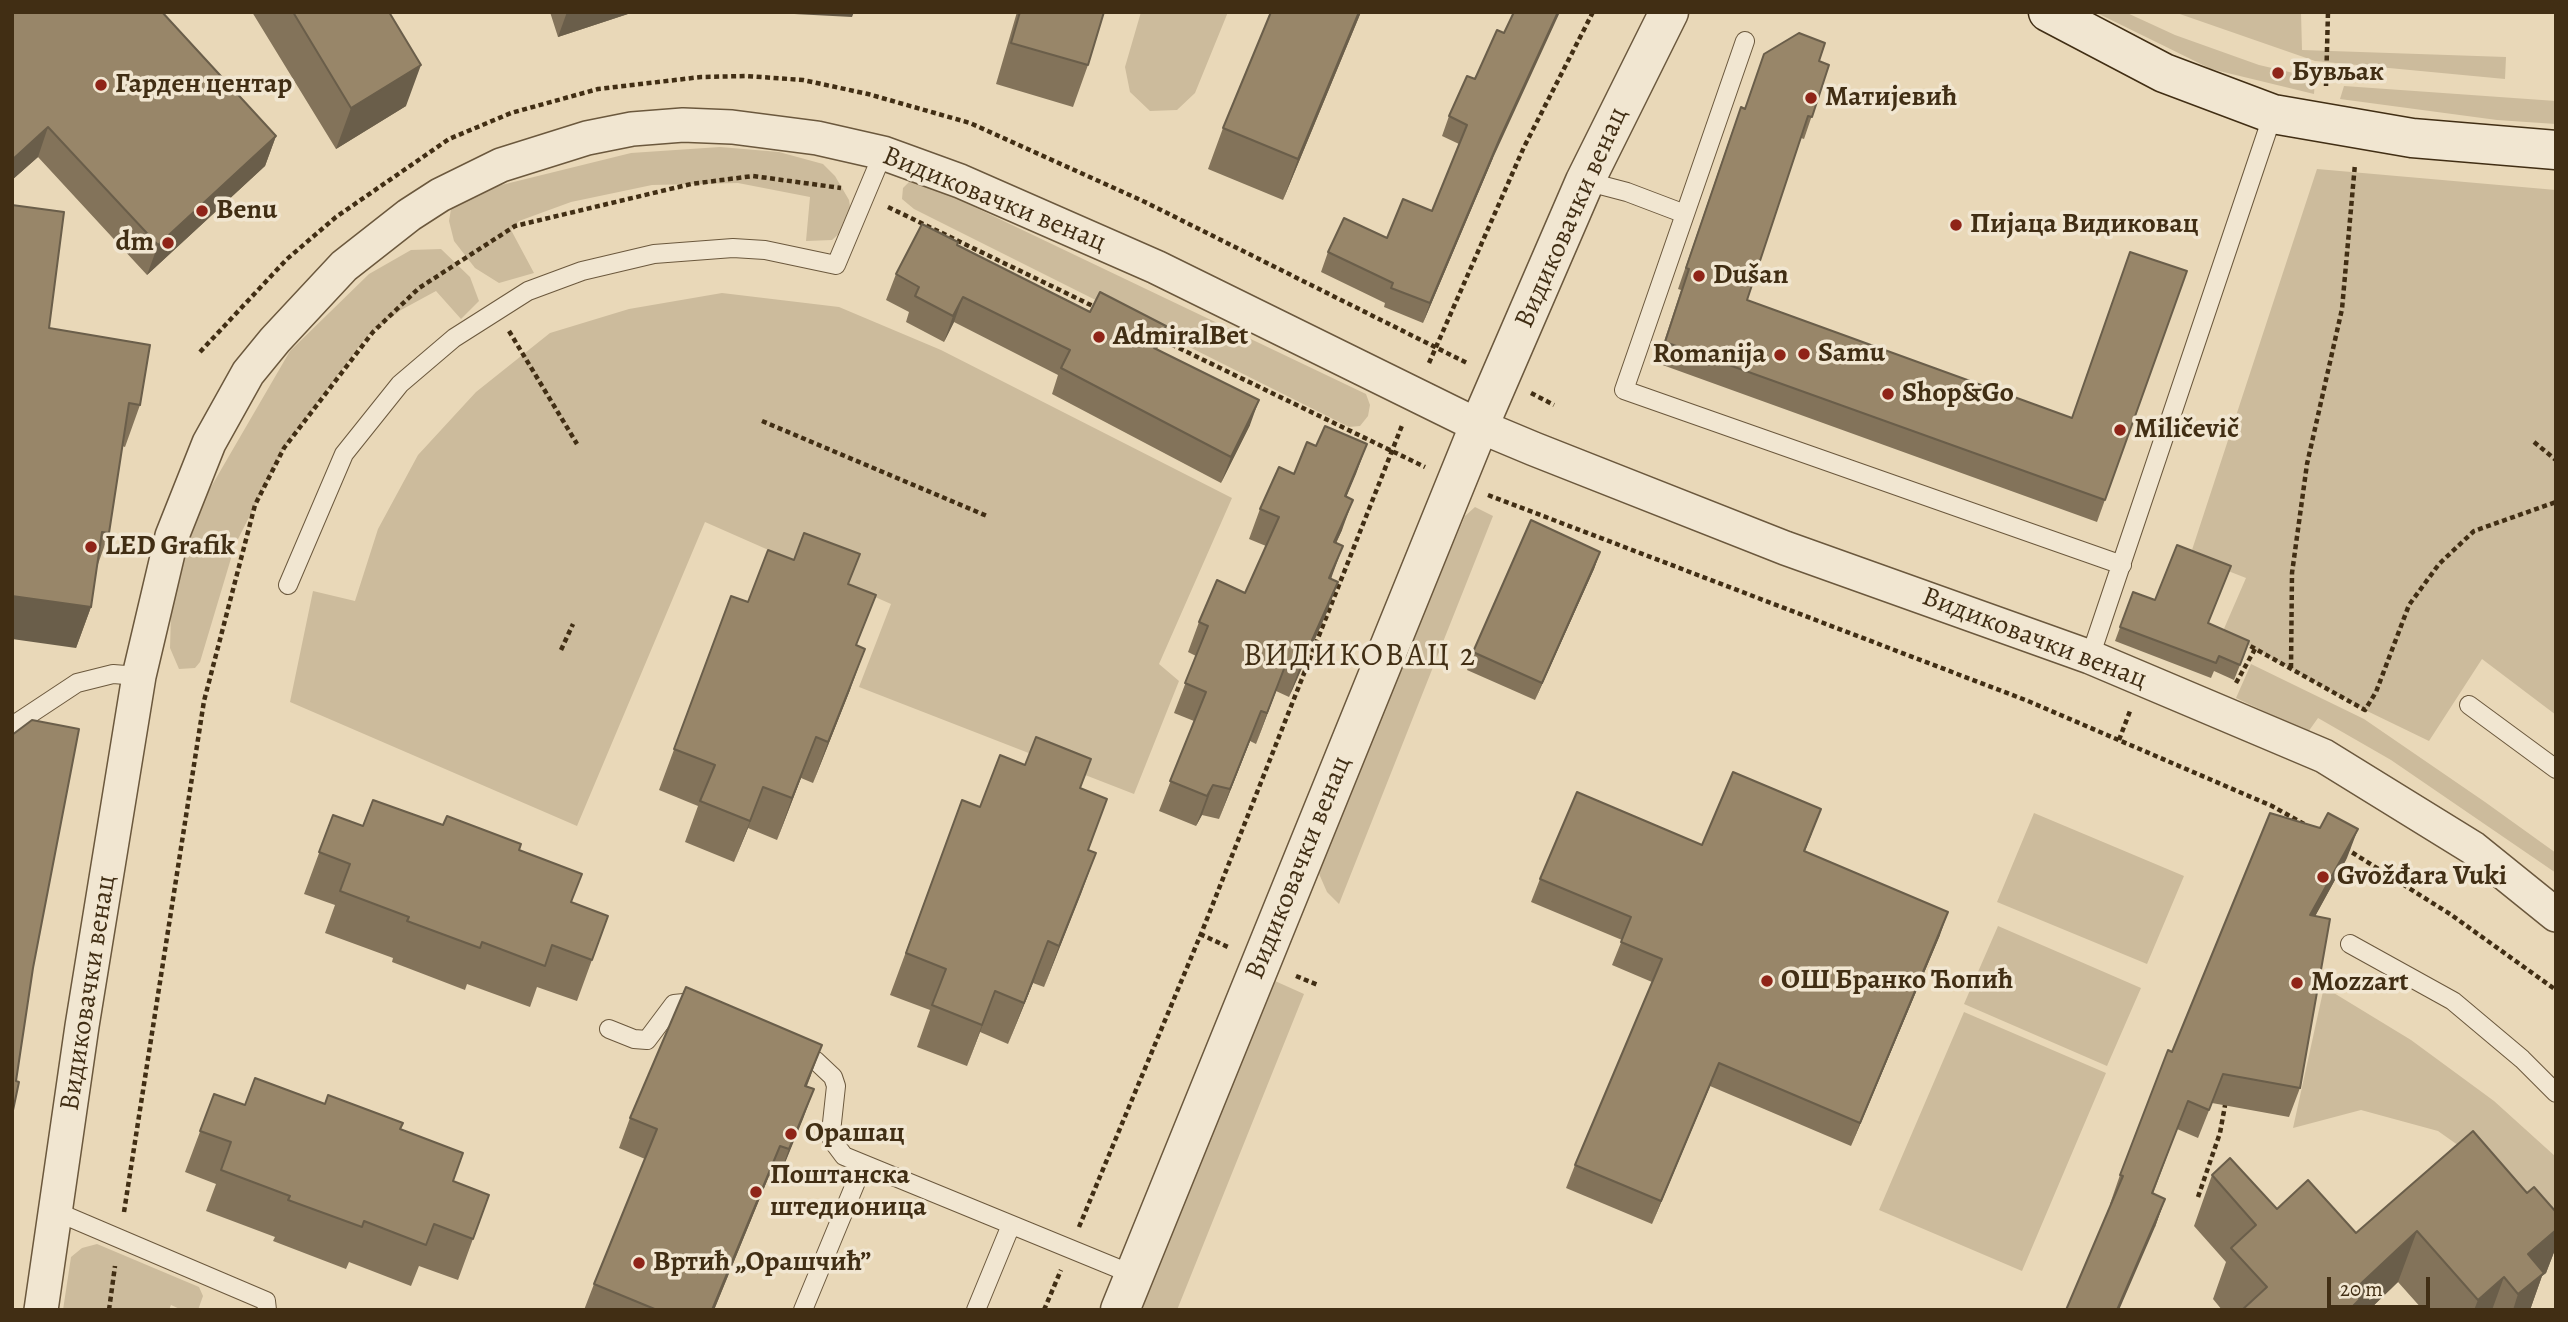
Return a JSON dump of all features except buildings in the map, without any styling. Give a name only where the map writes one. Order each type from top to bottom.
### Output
[{"type":"street","name":"Видиковачки венац","points":[[1120,1310],[1479,426],[1585,181],[1669,12]]},
{"type":"street","points":[[2049,12],[2164,74],[2273,114],[2358,130],[2488,146],[2556,150]]},
{"type":"street","name":"Видиковачки венац","points":[[41,1310],[82,1026],[139,676],[161,577],[183,503],[209,443],[241,385],[275,340],[344,267],[408,215],[440,195],[501,165],[587,138],[632,129],[683,125],[732,127],[817,138],[883,153],[960,181],[1156,267],[1479,426],[1784,548],[2090,657],[2324,756],[2473,848],[2556,915]]},
{"type":"lane","points":[[1745,41],[1625,390],[2122,565]]},
{"type":"lane","points":[[2090,657],[2273,114]]},
{"type":"lane","points":[[288,584],[327,486],[360,430],[424,361],[496,309],[553,281],[618,261],[654,254],[733,248],[765,250],[836,265],[883,153]]},
{"type":"lane","points":[[1585,181],[1627,192],[1685,214]]},
{"type":"lane","points":[[12,726],[77,683],[113,674],[139,676]]},
{"type":"lane","points":[[2469,705],[2556,769]]},
{"type":"lane","points":[[2350,944],[2453,1001],[2522,1059],[2556,1093]]},
{"type":"lane","points":[[608,1028],[634,1039],[647,1040],[653,1036],[667,1009],[678,1003],[719,1018]]},
{"type":"lane","points":[[779,1044],[816,1061],[833,1077],[836,1086],[832,1140],[844,1156],[1135,1275]]},
{"type":"lane","points":[[803,1310],[863,1165]]},
{"type":"lane","points":[[57,1212],[119,1239],[242,1302],[266,1301],[267,1310]]},
{"type":"lane","points":[[976,1310],[1011,1226]]},
{"type":"path","points":[[1427,368],[1524,148],[1593,12]]},
{"type":"path","points":[[2325,89],[2328,12]]},
{"type":"path","points":[[2291,668],[2292,573],[2307,464],[2342,309],[2358,130]]},
{"type":"path","points":[[865,196],[1103,311]]},
{"type":"path","points":[[1279,268],[1435,350],[1471,365]]},
{"type":"path","points":[[496,309],[577,444]]},
{"type":"path","points":[[1153,335],[1434,471]]},
{"type":"path","points":[[1531,393],[1554,405]]},
{"type":"path","points":[[1044,1310],[1200,934],[1407,413]]},
{"type":"path","points":[[762,421],[987,516]]},
{"type":"path","points":[[2534,442],[2556,460]]},
{"type":"path","points":[[1484,494],[1514,508],[2028,701],[2272,806],[2311,829]]},
{"type":"path","points":[[2234,637],[2365,710],[2376,692],[2409,605],[2439,564],[2474,531],[2556,502]]},
{"type":"path","points":[[561,650],[573,624]]},
{"type":"path","points":[[109,1310],[204,701]]},
{"type":"path","points":[[2295,834],[2300,822]]},
{"type":"path","points":[[2333,841],[2450,914],[2556,990]]},
{"type":"path","points":[[1200,934],[1239,953]]},
{"type":"path","points":[[2198,1197],[2220,1133],[2227,1094]]},
{"type":"shaded area","points":[[1141,12],[1228,12],[1195,93],[1177,110],[1150,111],[1130,92],[1125,67]]},
{"type":"shaded area","points":[[2095,12],[2125,12],[2175,35],[2259,65],[2315,78],[2314,94],[2211,69]]},
{"type":"shaded area","points":[[2174,12],[2301,12],[2302,50],[2506,57],[2505,79],[2315,61]]},
{"type":"shaded area","points":[[2344,86],[2556,101],[2556,124],[2497,120],[2340,99]]},
{"type":"shaded area","points":[[720,147],[779,152],[823,164],[835,176],[849,200],[851,213],[844,229],[832,240],[806,241],[810,197],[738,183],[652,185],[571,202],[519,221],[511,230],[534,273],[499,283],[475,268],[454,241],[449,221],[451,209],[469,193],[631,153]]},
{"type":"shaded area","points":[[2317,169],[2556,190],[2556,715],[2482,659],[2429,741],[2365,710],[2223,631],[2246,578],[2190,556]]},
{"type":"shaded area","points":[[910,181],[924,183],[1366,394],[1370,405],[1368,416],[1360,426],[1349,427],[914,209],[902,199],[903,188]]},
{"type":"shaded area","points":[[441,249],[470,277],[479,301],[461,319],[436,291],[401,310],[366,337],[284,448],[235,545],[200,662],[195,668],[179,669],[170,648],[171,615],[181,561],[204,499],[290,351],[369,274],[411,250]]},
{"type":"shaded area","points":[[722,293],[839,307],[941,350],[1232,498],[1159,664],[1179,681],[1134,794],[859,687],[891,604],[705,522],[577,826],[290,702],[313,591],[355,601],[378,529],[418,455],[476,392],[550,333],[629,309]]},
{"type":"shaded area","points":[[1475,507],[1493,516],[1339,904],[1327,892],[1316,867],[1465,516]]},
{"type":"shaded area","points":[[2251,664],[2364,719],[2556,853],[2556,873],[2391,760],[2318,718],[2308,732],[2236,698]]},
{"type":"shaded area","points":[[2034,813],[2184,876],[2147,964],[1997,902]]},
{"type":"shaded area","points":[[1998,926],[2141,988],[2107,1066],[1964,1004]]},
{"type":"shaded area","points":[[1275,981],[1304,994],[1177,1310],[1139,1310]]},
{"type":"shaded area","points":[[2324,987],[2411,1040],[2494,1101],[2556,1157],[2556,1223],[2510,1182],[2438,1131],[2361,1110],[2293,1128]]},
{"type":"shaded area","points":[[1964,1012],[2106,1073],[2022,1271],[1879,1210]]},
{"type":"shaded area","points":[[97,1244],[199,1287],[203,1296],[198,1310],[182,1310],[171,1305],[169,1310],[63,1310],[71,1257],[82,1248]]},
{"type":"place","name":"Бувљак","points":[[2278,73]]},
{"type":"place","name":"Гарден центар","points":[[101,85]]},
{"type":"place","name":"Матијевић","points":[[1811,98]]},
{"type":"place","name":"Benu","points":[[202,211]]},
{"type":"place","name":"Пијаца Видиковац","points":[[1956,225]]},
{"type":"place","name":"dm","points":[[168,243]]},
{"type":"place","name":"Dušan","points":[[1699,276]]},
{"type":"place","name":"AdmiralBet","points":[[1099,337]]},
{"type":"place","name":"Samu","points":[[1804,354]]},
{"type":"place","name":"Romanija","points":[[1780,355]]},
{"type":"place","name":"Shop&Go","points":[[1888,394]]},
{"type":"place","name":"Miličevič","points":[[2120,430]]},
{"type":"place","name":"LED Grafik","points":[[91,547]]},
{"type":"place","name":"Gvožđara Vuki","points":[[2323,877]]},
{"type":"place","name":"ОШ Бранко Ћопић","points":[[1767,981]]},
{"type":"place","name":"Mozzart","points":[[2297,983]]},
{"type":"place","name":"Орашац","points":[[791,1134]]},
{"type":"place","name":"Поштанска штедионица","points":[[756,1192]]},
{"type":"place","name":"Вртић „Орашчић”","points":[[639,1263]]},
{"type":"district","name":"ВИДИКОВАЦ 2","points":[[1360,657]]}]
